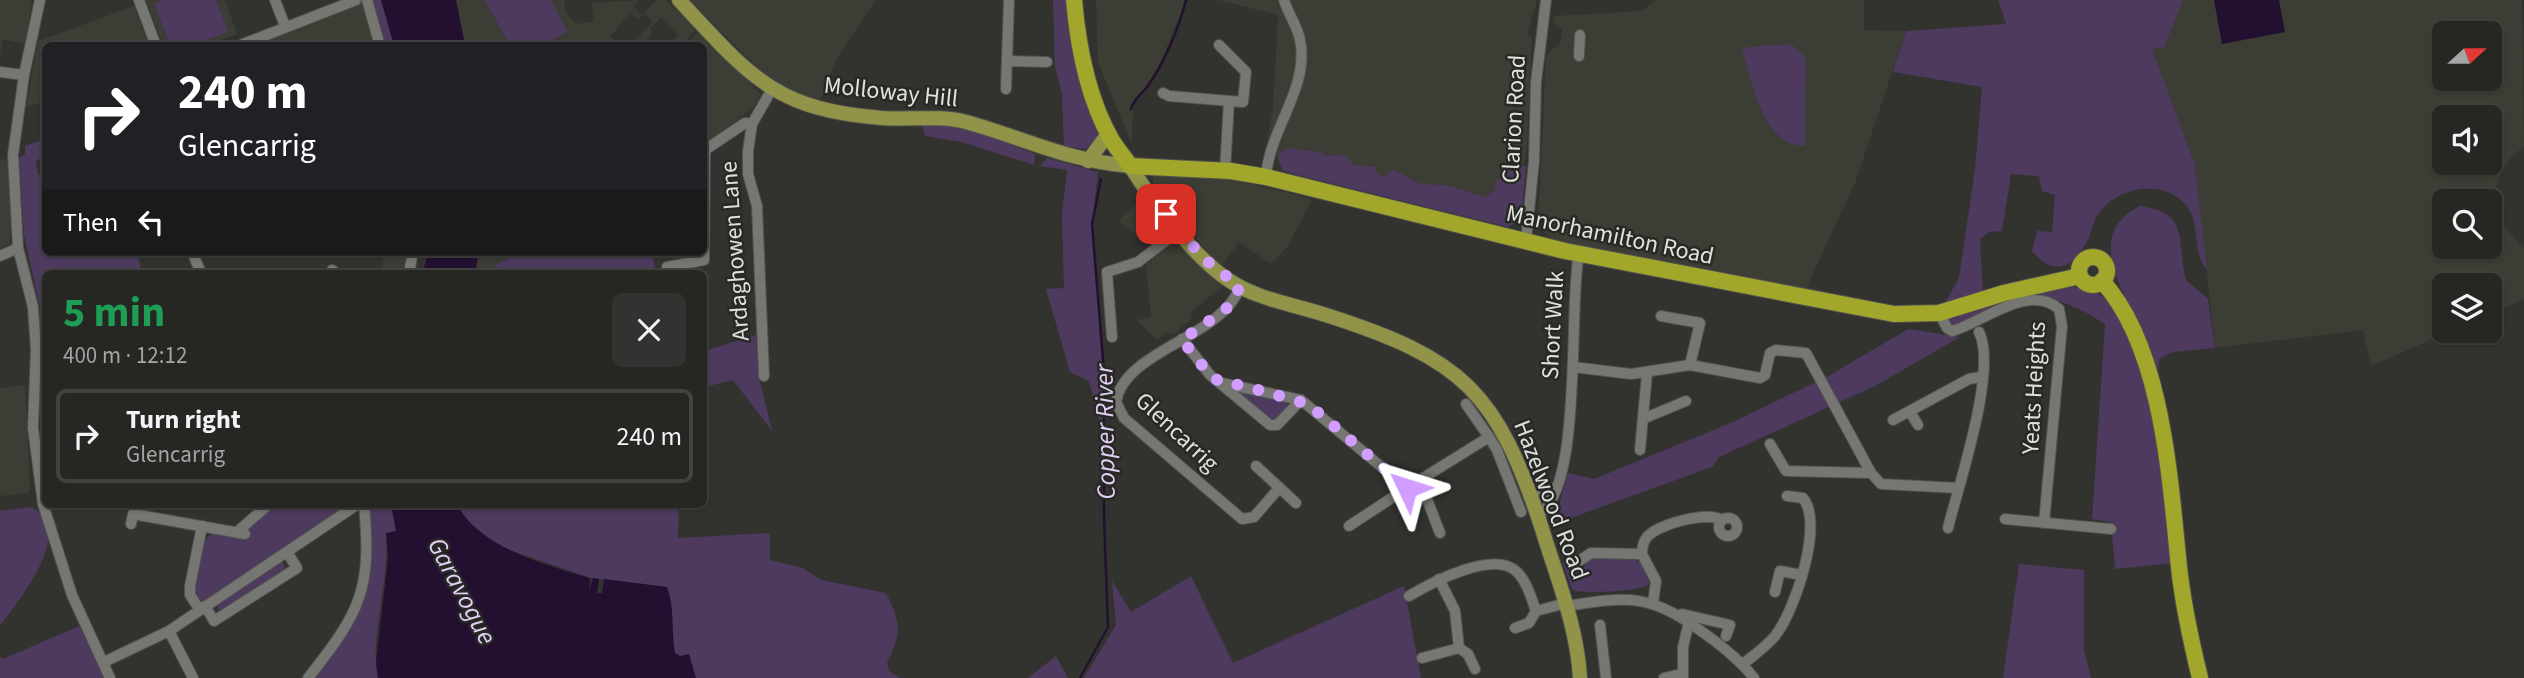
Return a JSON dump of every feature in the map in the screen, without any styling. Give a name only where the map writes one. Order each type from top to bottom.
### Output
[{"type":"highway","points":[[1074,0],[1086,69],[1108,134],[1126,159]]},
{"type":"highway","points":[[1096,99],[1117,135],[1126,159]]},
{"type":"highway","name":"Manorhamilton Road","points":[[1126,159],[1266,177],[1578,254],[1894,314],[1939,313],[2004,293],[2080,276]]},
{"type":"highway","points":[[2098,258],[2107,267],[2102,281],[2090,284],[2080,276],[2080,267],[2085,260],[2098,258]]},
{"type":"highway","points":[[2102,281],[2115,297],[2136,336],[2148,369],[2171,481],[2182,587],[2200,678]]},
{"type":"main road","name":"Molloway Hill","points":[[678,0],[750,73],[772,89],[806,106],[834,113],[964,122],[1040,149],[1088,161],[1126,159]]},
{"type":"main road","points":[[1088,161],[1108,134]]},
{"type":"main road","name":"Hazelwood Road","points":[[1126,159],[1180,230],[1215,270],[1240,287],[1393,337],[1443,364],[1479,397],[1507,438],[1537,515],[1567,604],[1580,678]]},
{"type":"street","points":[[40,0],[24,75],[13,155],[18,248],[33,307],[36,350],[33,428],[42,500]]},
{"type":"street","points":[[139,0],[155,42]]},
{"type":"street","points":[[275,0],[285,26]]},
{"type":"street","points":[[247,42],[356,0]]},
{"type":"street","points":[[367,0],[379,42]]},
{"type":"street","points":[[1006,89],[1009,0]]},
{"type":"street","points":[[1266,177],[1271,145],[1302,66],[1300,37],[1284,0]]},
{"type":"street","name":"Clarion Road","points":[[1526,241],[1534,161],[1536,82],[1546,0]]},
{"type":"street","points":[[1579,56],[1580,35]]},
{"type":"street","points":[[1163,93],[1243,103],[1245,72],[1219,45]]},
{"type":"street","points":[[1007,61],[1047,62]]},
{"type":"street","points":[[0,72],[24,75]]},
{"type":"street","name":"Ardaghowen Lane","points":[[764,376],[757,206],[748,163],[752,124],[772,89]]},
{"type":"street","points":[[1225,171],[1229,101]]},
{"type":"street","name":"Ardaghowen Lane","points":[[707,149],[745,123],[752,124]]},
{"type":"street","points":[[1112,337],[1107,272],[1138,262],[1180,230]]},
{"type":"street","points":[[0,256],[18,248]]},
{"type":"street","name":"Short Walk","points":[[1537,515],[1549,507],[1559,485],[1573,367],[1578,254]]},
{"type":"street","name":"Ardaghowen Lane","points":[[667,267],[704,260],[704,256]]},
{"type":"street","name":"Glencarrig","points":[[1240,287],[1226,309],[1129,378],[1117,395],[1118,410],[1242,519],[1254,517],[1279,488]]},
{"type":"street","name":"Yeats Heights","points":[[1939,313],[1942,322],[1952,331],[2024,302],[2043,303],[2059,309],[2062,326],[2044,523]]},
{"type":"street","points":[[1661,316],[1700,323],[1690,365]]},
{"type":"street","points":[[1948,528],[1973,437],[1981,377],[1983,341],[1979,332]]},
{"type":"street","points":[[1182,340],[1210,375],[1270,425],[1276,425],[1301,400]]},
{"type":"street","points":[[1573,367],[1630,374],[1690,365],[1760,378],[1765,375],[1770,353],[1776,350],[1806,353],[1871,473],[1887,487],[1937,485],[1958,488]]},
{"type":"street","points":[[1640,450],[1647,373]]},
{"type":"street","points":[[1893,419],[1969,379],[1981,377]]},
{"type":"street","points":[[1222,383],[1301,400],[1407,488]]},
{"type":"street","points":[[1645,418],[1686,401]]},
{"type":"street","points":[[1466,404],[1497,450],[1521,512]]},
{"type":"street","points":[[1910,412],[1918,425]]},
{"type":"street","points":[[1349,526],[1489,437]]},
{"type":"street","points":[[1770,444],[1786,471],[1871,473]]},
{"type":"street","name":"Glencarrig","points":[[1256,466],[1296,503]]},
{"type":"street","points":[[1420,481],[1440,533]]},
{"type":"street","points":[[1528,490],[1537,497],[1544,497],[1559,485]]},
{"type":"street","points":[[1743,664],[1775,637],[1791,611],[1802,575],[1810,512],[1802,498],[1787,496]]},
{"type":"street","points":[[45,508],[72,595],[110,678]]},
{"type":"street","points":[[131,524],[133,514],[241,533],[265,508]]},
{"type":"street","points":[[104,662],[169,631],[352,508]]},
{"type":"street","points":[[308,678],[349,620],[364,590],[368,563],[364,508]]},
{"type":"street","points":[[1653,603],[1656,581],[1642,554],[1643,544],[1654,531],[1701,516],[1716,516],[1722,520]]},
{"type":"street","points":[[2004,519],[2111,529]]},
{"type":"street","points":[[202,526],[190,595],[214,621],[297,568],[287,552]]},
{"type":"street","points":[[1579,561],[1591,553],[1642,554]]},
{"type":"street","points":[[1409,596],[1439,579],[1465,569],[1495,565],[1515,569],[1527,585],[1536,611]]},
{"type":"street","points":[[1775,592],[1780,572],[1802,575]]},
{"type":"street","points":[[1439,579],[1455,611],[1459,648]]},
{"type":"street","points":[[1515,628],[1529,623],[1536,611],[1567,604],[1616,599],[1653,603],[1730,625],[1727,636]]},
{"type":"street","points":[[1677,612],[1743,664],[1754,678]]},
{"type":"street","points":[[1664,678],[1682,676],[1683,647],[1689,622]]},
{"type":"street","points":[[1600,625],[1606,678]]},
{"type":"street","points":[[169,631],[193,678]]},
{"type":"street","points":[[1422,658],[1459,648],[1468,654],[1475,669]]},
{"type":"shaded area","points":[[0,0],[32,0],[25,44],[3,39],[0,57]]},
{"type":"shaded area","points":[[146,0],[225,0],[237,34],[215,42],[162,42]]},
{"type":"shaded area","points":[[164,0],[216,0],[228,32],[200,42],[169,42],[154,3]]},
{"type":"shaded area","points":[[371,0],[381,0],[393,42],[384,42]]},
{"type":"shaded area","points":[[456,0],[485,0],[507,42],[464,42]]},
{"type":"shaded area","points":[[485,0],[551,0],[568,32],[549,42],[507,42]]},
{"type":"shaded area","points":[[551,0],[564,0],[566,14],[577,24],[594,21],[591,3],[639,0],[633,6],[641,15],[657,0],[665,0],[697,28],[685,42],[671,42],[678,35],[661,18],[650,28],[653,31],[646,42],[633,42],[653,22],[645,14],[638,20],[630,12],[610,37],[616,42],[550,42],[568,32]]},
{"type":"shaded area","points":[[689,0],[876,0],[837,58],[819,103],[792,92],[767,77]]},
{"type":"shaded area","points":[[1053,0],[1066,0],[1080,84],[1098,125],[1098,137],[1085,149],[1064,146],[1062,94],[1055,67]]},
{"type":"shaded area","points":[[1096,0],[1186,0],[1160,64],[1147,88],[1133,100],[1132,145],[1098,62]]},
{"type":"shaded area","points":[[1218,0],[1537,0],[1528,33],[1532,38],[1527,145],[1517,223],[1508,227],[1282,170],[1276,155],[1279,144],[1267,140],[1273,108],[1278,15]]},
{"type":"shaded area","points":[[1656,0],[1864,0],[1864,30],[1906,31],[1855,183],[1805,291],[1559,243],[1538,228],[1546,55],[1561,42],[1562,29],[1554,23],[1553,16],[1641,11]]},
{"type":"shaded area","points":[[1998,0],[2183,0],[2164,48],[2152,49],[2195,165],[2207,270],[2199,253],[2195,225],[2188,208],[2173,194],[2152,189],[2129,192],[2109,202],[2099,213],[2088,240],[2076,257],[2062,266],[2048,265],[2032,251],[2037,231],[2052,232],[2055,195],[2042,191],[2039,176],[2011,174],[2002,231],[1989,232],[1980,239],[1983,295],[1943,306],[1959,278],[1975,169],[1982,87],[1893,72],[1906,31],[2006,24]]},
{"type":"shaded area","points":[[2183,0],[2522,0],[2524,146],[2509,160],[2502,172],[2502,105],[2432,105],[2432,175],[2500,175],[2496,189],[2432,189],[2432,259],[2502,259],[2502,224],[2524,249],[2524,299],[2502,309],[2502,273],[2432,273],[2432,339],[2371,366],[2363,330],[2215,348],[2195,165],[2151,49],[2164,48]]},
{"type":"shaded area","points":[[362,3],[373,42],[263,42]]},
{"type":"shaded area","points":[[134,6],[148,42],[42,42],[42,103],[26,107],[38,41]]},
{"type":"shaded area","points":[[699,31],[761,94],[754,107],[707,144],[707,42],[689,42]]},
{"type":"shaded area","points":[[1791,44],[1806,58],[1805,146],[1791,143],[1779,136],[1770,125],[1756,97],[1742,49]]},
{"type":"shaded area","points":[[922,124],[964,126],[1035,154],[1034,165],[962,142],[925,136]]},
{"type":"shaded area","points":[[42,140],[42,159],[36,160],[38,175],[42,174],[42,256],[138,256],[141,270],[42,270],[42,316],[24,235],[19,158],[25,154],[25,146]]},
{"type":"shaded area","points":[[1293,148],[1319,152],[1326,156],[1344,155],[1351,160],[1352,165],[1375,167],[1378,175],[1385,176],[1393,169],[1417,183],[1450,186],[1485,197],[1495,190],[1496,181],[1503,176],[1508,163],[1526,166],[1521,219],[1508,227],[1290,173],[1282,170],[1278,155]]},
{"type":"shaded area","points":[[1047,158],[1098,172],[1092,224],[1106,422],[1099,421],[1089,381],[1070,372],[1046,289],[1064,288],[1062,215],[1067,170],[1040,166]]},
{"type":"shaded area","points":[[0,159],[12,160],[14,212],[9,244],[0,250]]},
{"type":"shaded area","points":[[1153,176],[1227,178],[1312,199],[1288,246],[1271,264],[1239,242],[1221,267],[1172,211],[1153,185]]},
{"type":"shaded area","points":[[1144,197],[1160,221],[1142,239],[1118,221]]},
{"type":"shaded area","points":[[2140,206],[2156,209],[2174,222],[2186,280],[2208,299],[2215,348],[2173,352],[2159,359],[2157,389],[2146,341],[2113,267],[2111,249],[2113,233],[2123,218]]},
{"type":"shaded area","points":[[1178,242],[1223,286],[1190,313],[1193,318],[1173,334],[1166,332],[1157,340],[1137,320],[1151,317],[1146,265],[1172,243]]},
{"type":"shaded area","points":[[383,256],[405,256],[403,270],[383,270]]},
{"type":"shaded area","points":[[478,256],[512,256],[488,270],[476,270]]},
{"type":"shaded area","points":[[512,256],[653,256],[655,270],[488,270]]},
{"type":"shaded area","points":[[2073,287],[2094,291],[2114,309],[2130,338],[2143,374],[2153,415],[2174,563],[2115,569],[2111,522],[2092,519],[2105,324],[2063,303],[2037,298],[2008,302],[1956,325],[1951,326],[1948,321],[1950,315],[2005,298]]},
{"type":"shaded area","points":[[1908,329],[1960,337],[1875,386],[1719,457],[1712,467],[1554,524],[1568,473],[1594,479],[1733,422],[1830,375]]},
{"type":"shaded area","points":[[756,335],[758,374],[772,431],[733,380],[707,386],[707,350]]},
{"type":"shaded area","points":[[42,355],[42,446],[40,425]]},
{"type":"shaded area","points":[[25,385],[30,488],[28,493],[0,496],[0,388]]},
{"type":"shaded area","points":[[1241,392],[1287,401],[1288,408],[1274,420],[1242,396]]},
{"type":"shaded area","points":[[31,507],[44,517],[49,531],[47,548],[30,583],[0,626],[0,511]]},
{"type":"shaded area","points":[[270,508],[342,508],[207,601],[198,600],[194,595],[204,541],[213,533],[250,535],[248,525]]},
{"type":"shaded area","points":[[369,508],[392,508],[396,531],[386,534],[385,570],[376,646],[378,678],[314,678],[346,633],[363,597],[368,579]]},
{"type":"shaded area","points":[[459,508],[679,508],[678,538],[770,533],[770,560],[803,568],[821,580],[886,593],[895,612],[898,628],[887,663],[889,671],[900,678],[690,678],[671,659],[667,587],[590,578],[496,545],[464,518]]},
{"type":"shaded area","points":[[1592,557],[1621,557],[1637,561],[1648,573],[1649,584],[1611,592],[1572,590],[1563,563],[1572,560],[1576,571],[1584,570],[1585,560]]},
{"type":"shaded area","points":[[282,561],[285,569],[223,611],[218,610],[217,604]]},
{"type":"shaded area","points":[[2019,564],[2084,570],[2084,649],[2091,678],[2003,678]]},
{"type":"shaded area","points":[[1191,576],[1233,663],[1404,586],[1421,678],[1084,678],[1116,625],[1112,581],[1131,612]]},
{"type":"shaded area","points":[[79,626],[101,667],[103,678],[0,678],[0,656],[3,659]]},
{"type":"shaded area","points":[[1056,656],[1068,678],[1028,678]]},
{"type":"water","points":[[381,0],[456,0],[464,42],[393,42]]},
{"type":"water","points":[[2214,0],[2279,0],[2285,32],[2222,44]]},
{"type":"water","points":[[428,256],[478,256],[476,270],[423,270]]},
{"type":"water","name":"Garavogue","points":[[392,508],[460,508],[480,532],[497,543],[534,560],[590,578],[589,590],[593,578],[599,579],[597,593],[602,593],[604,579],[667,587],[675,653],[680,656],[689,654],[696,678],[378,678],[376,662],[388,558],[386,533],[396,531]]},
{"type":"waterway","name":"Copper River","points":[[1131,109],[1165,57],[1186,0]]},
{"type":"waterway","name":"Copper River","points":[[1080,678],[1108,627],[1104,518],[1104,371],[1092,224],[1101,179]]},
{"type":"route","points":[[1166,214],[1215,270],[1240,287],[1226,309],[1182,340],[1210,375],[1222,383],[1241,385],[1308,404],[1407,488]]}]
